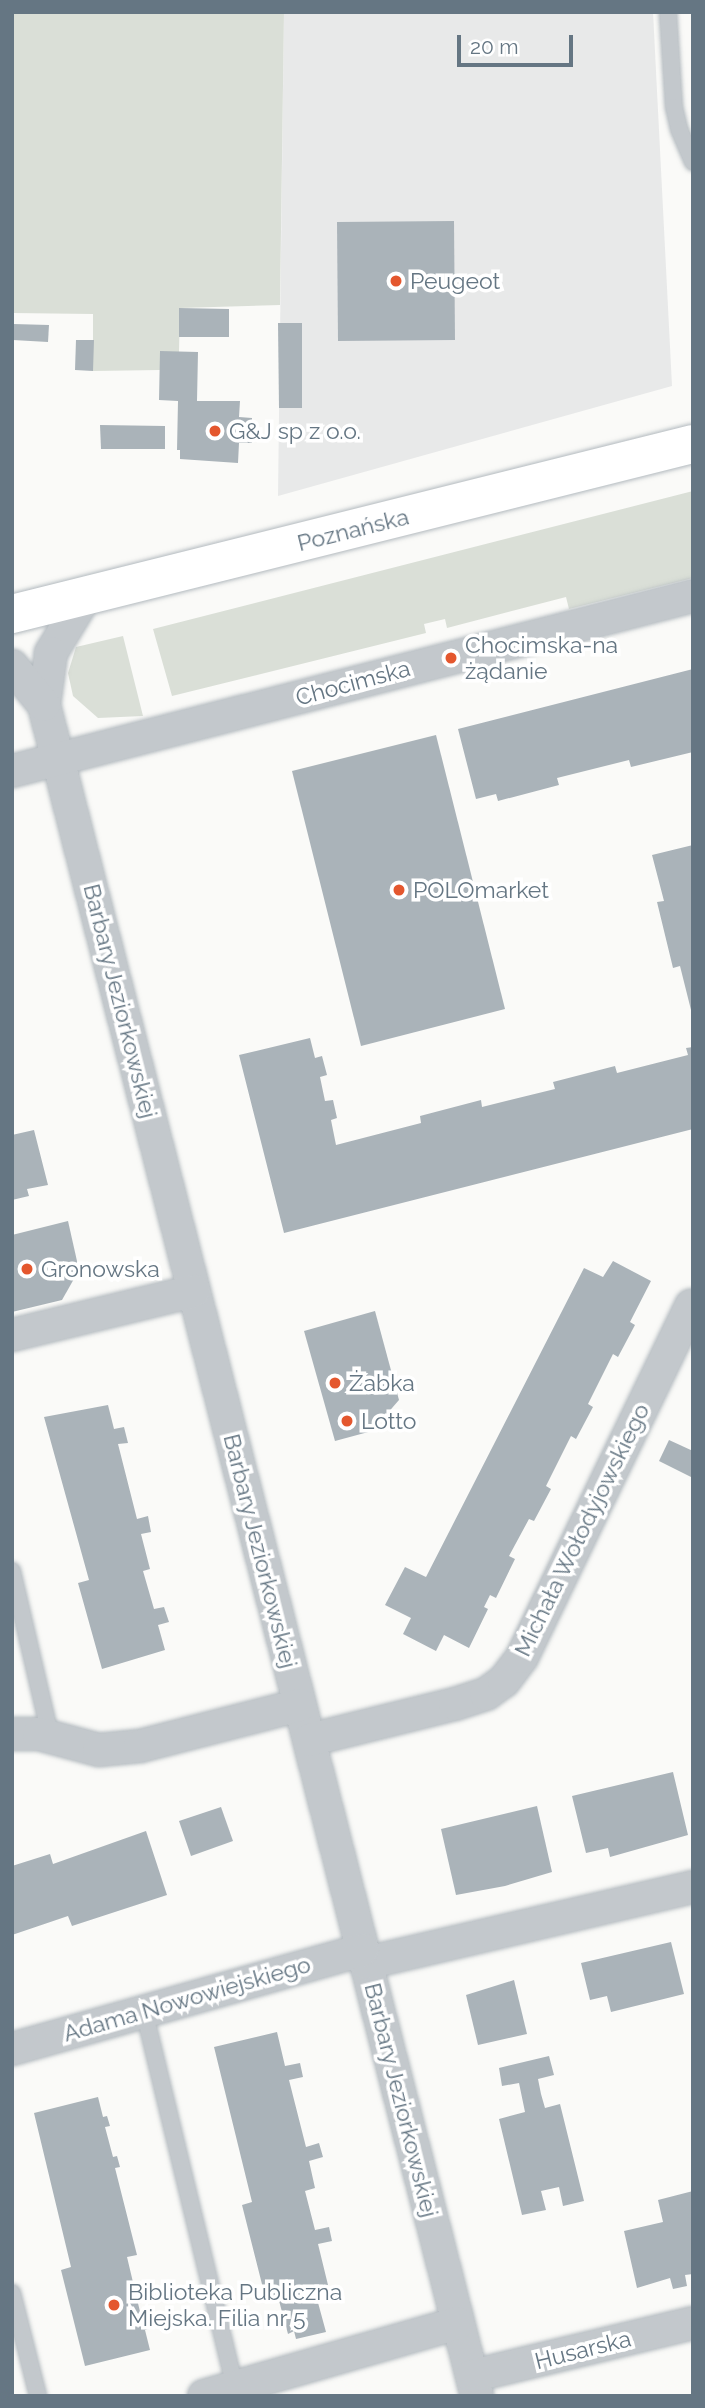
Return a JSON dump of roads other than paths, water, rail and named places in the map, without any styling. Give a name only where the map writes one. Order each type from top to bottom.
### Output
[{"type":"main road","name":"Poznańska","points":[[12,614],[693,444]]},
{"type":"street","name":"Chocimska","points":[[12,771],[693,596]]},
{"type":"street","name":"Barbary Jeziorkowskiej","points":[[85,597],[51,653],[44,705],[475,2386]]},
{"type":"street","name":"Barbary Jeziorkowskiej","points":[[12,666],[44,705]]},
{"type":"street","points":[[12,1335],[194,1291]]},
{"type":"street","name":"Michała Wołodyjowskiego","points":[[309,1741],[486,1694],[504,1681],[522,1657],[691,1306]]},
{"type":"street","points":[[12,1734],[39,1734],[99,1751],[140,1746],[300,1705]]},
{"type":"street","name":"Adama Nowowiejskiego","points":[[12,2049],[144,2011],[364,1957],[693,1886]]},
{"type":"street","points":[[204,2396],[458,2323]]},
{"type":"street","name":"Husarska","points":[[475,2386],[693,2323]]},
{"type":"lane","points":[[668,12],[674,107],[679,129],[693,162]]},
{"type":"lane","points":[[12,1571],[51,1738]]},
{"type":"lane","points":[[144,2011],[235,2387]]},
{"type":"lane","points":[[12,2293],[38,2396]]},
{"type":"place","name":"Peugeot","points":[[396,281]]},
{"type":"place","name":"G&J sp z o.o.","points":[[215,431]]},
{"type":"place","name":"Chocimska-na żądanie","points":[[451,658]]},
{"type":"place","name":"POLOmarket","points":[[399,890]]},
{"type":"place","name":"Gronowska","points":[[27,1269]]},
{"type":"place","name":"Żabka","points":[[335,1383]]},
{"type":"place","name":"Lotto","points":[[347,1421]]},
{"type":"place","name":"Biblioteka Publiczna Miejska. Filia nr 5","points":[[114,2305]]}]
